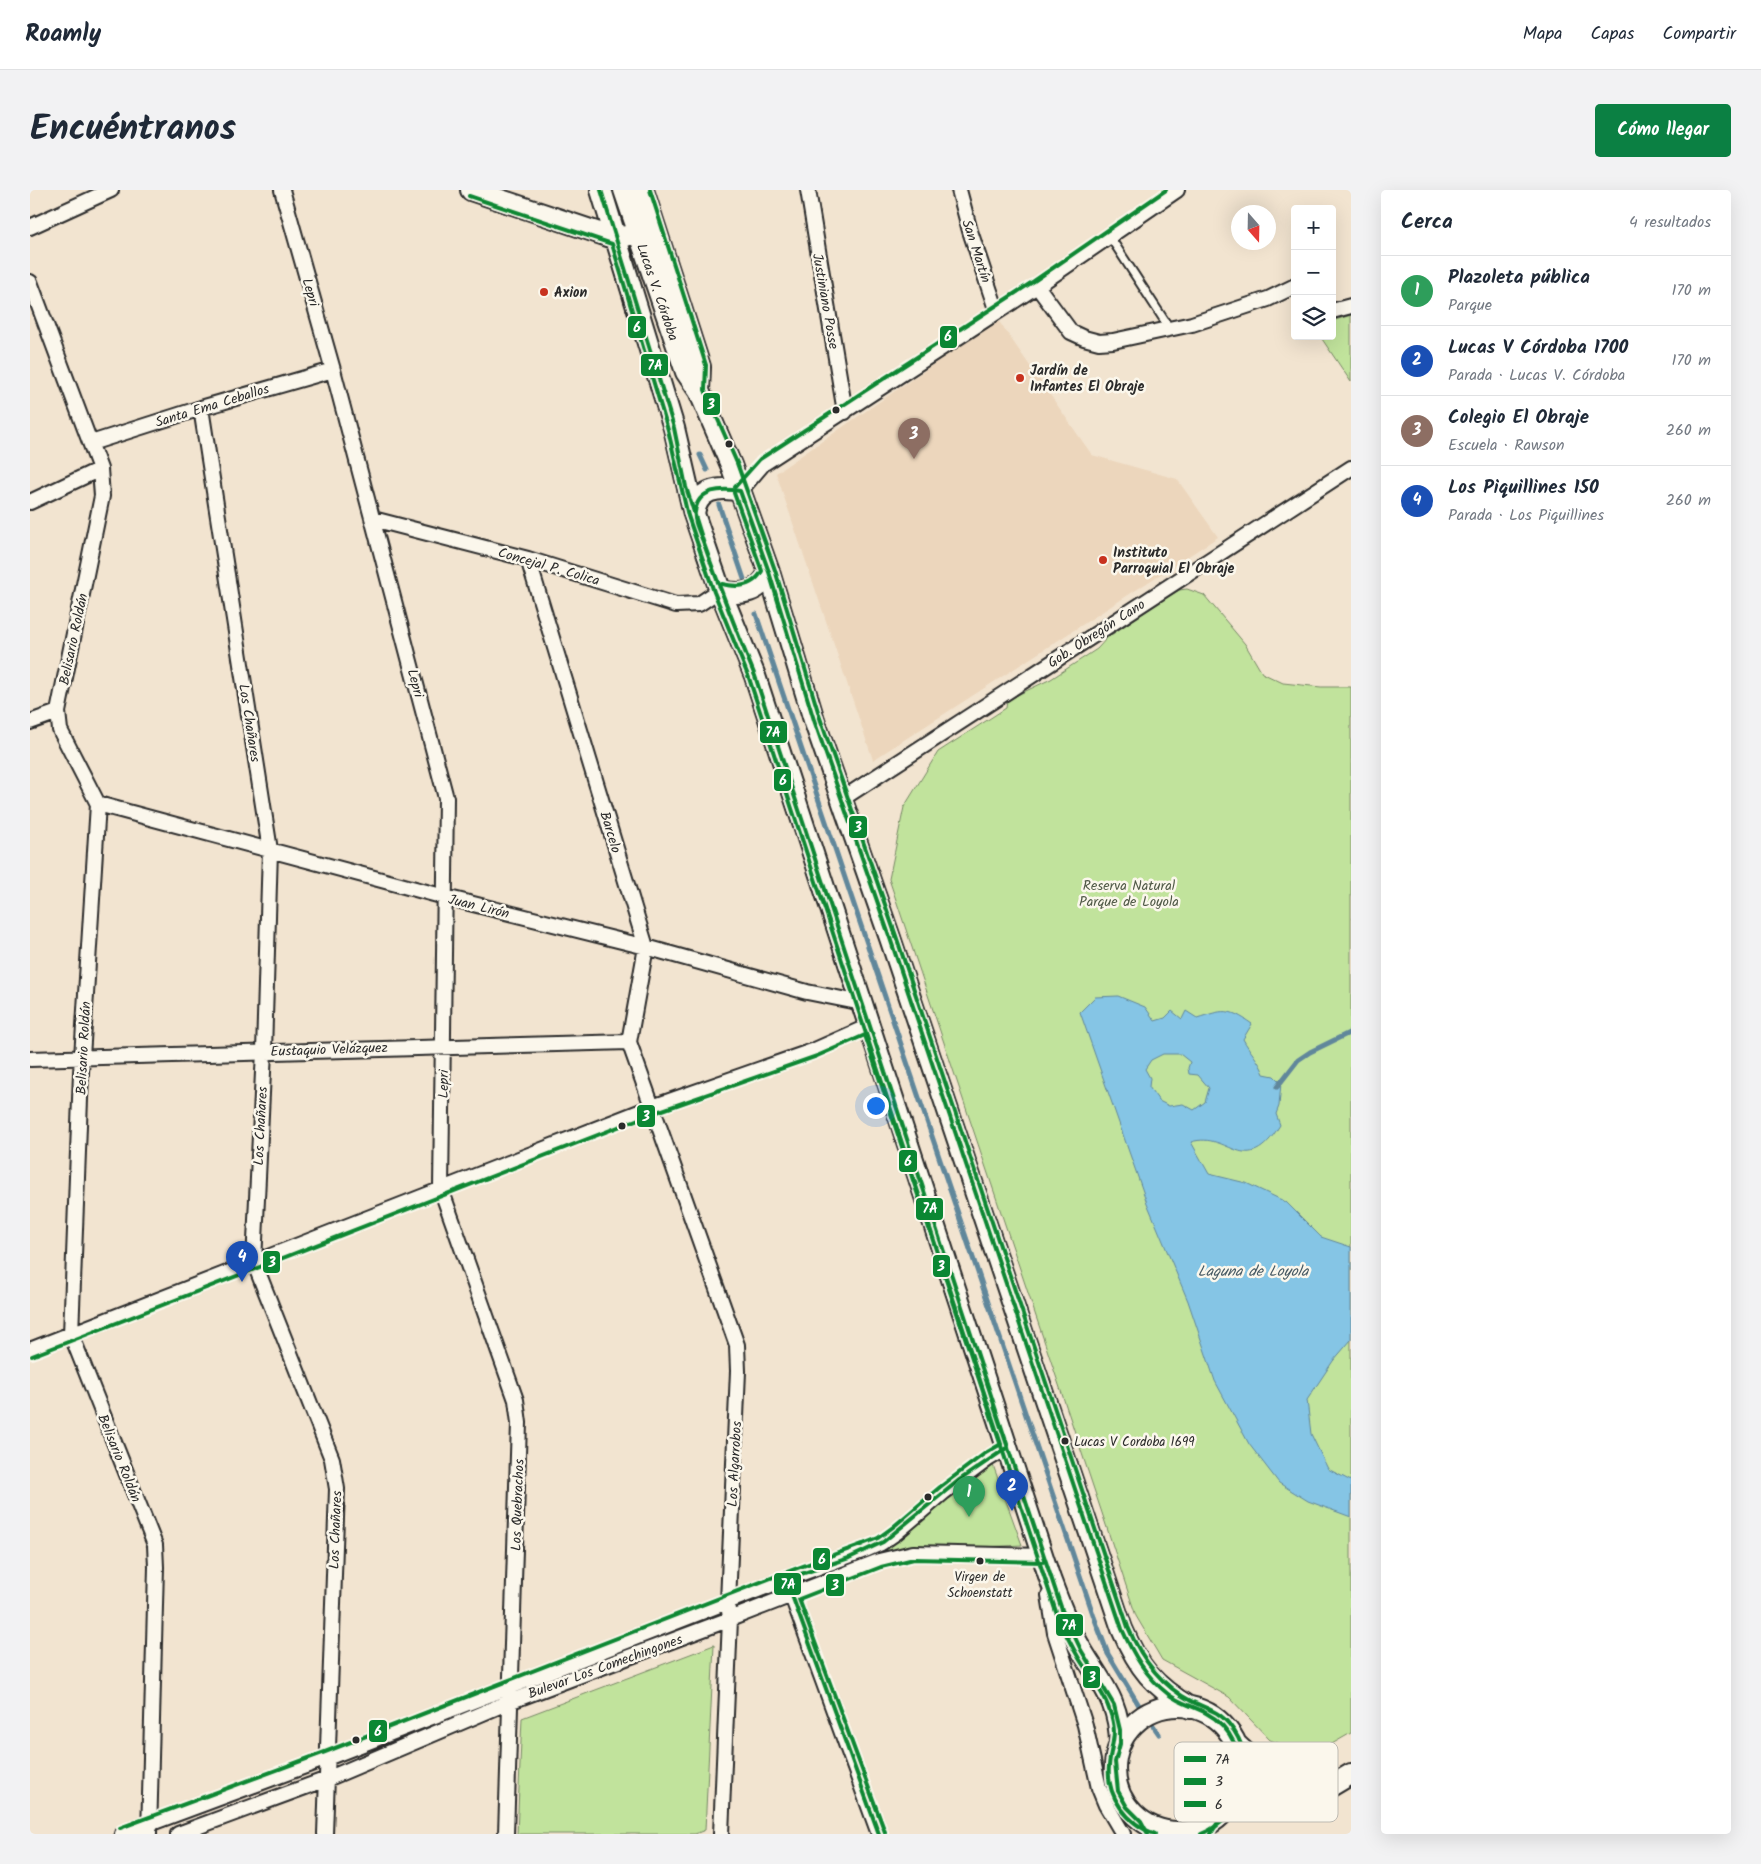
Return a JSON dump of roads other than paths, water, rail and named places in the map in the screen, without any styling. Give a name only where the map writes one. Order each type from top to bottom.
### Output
[{"type":"main road","points":[[471,190],[617,239],[637,233]]},
{"type":"main road","name":"Lucas V. Córdoba","points":[[601,190],[674,428],[694,514],[720,590],[755,676],[1043,1556],[1071,1632],[1114,1705],[1118,1718],[1120,1744],[1115,1762],[1116,1782],[1122,1799],[1145,1827],[1149,1826],[1168,1831],[1186,1831],[1205,1826],[1210,1822]]},
{"type":"main road","name":"Lucas V. Córdoba","points":[[624,190],[637,233],[686,372],[699,392],[731,465],[769,572],[814,720],[1122,1629],[1130,1648],[1142,1668],[1154,1682],[1169,1695],[1190,1708]]},
{"type":"main road","name":"Lucas V. Córdoba","points":[[643,190],[700,367],[699,392]]},
{"type":"main road","points":[[694,514],[698,500],[711,491],[718,488],[740,491]]},
{"type":"main road","points":[[720,590],[739,594],[754,590],[769,572]]},
{"type":"main road","name":"Lucas V. Córdoba","points":[[1120,1744],[1135,1723],[1149,1713],[1173,1707],[1190,1708],[1206,1713],[1220,1722],[1234,1742]]},
{"type":"main road","points":[[1338,1782],[1349,1776]]},
{"type":"main road","name":"Lucas V. Córdoba","points":[[1211,1834],[1218,1822]]},
{"type":"street","points":[[30,227],[111,190]]},
{"type":"street","name":"Lepri","points":[[282,190],[333,370],[446,798],[441,1189]]},
{"type":"street","name":"Justiniano Posse","points":[[808,190],[844,412]]},
{"type":"street","name":"San Martín","points":[[959,190],[970,232],[997,312]]},
{"type":"street","points":[[740,491],[763,464],[1037,286],[1177,190]]},
{"type":"street","name":"Belisario Roldán","points":[[30,282],[100,470],[102,496],[58,712],[60,730],[98,804],[82,1056],[71,1334],[155,1545],[149,1829]]},
{"type":"street","points":[[1037,286],[1071,332],[1099,342],[1113,341],[1192,324],[1268,299],[1291,288]]},
{"type":"street","points":[[1336,310],[1351,306]]},
{"type":"street","name":"Santa Ema Ceballos","points":[[91,442],[333,370]]},
{"type":"street","name":"Los Chañares","points":[[201,408],[270,850],[264,1051],[254,1262],[334,1466],[336,1489],[325,1834]]},
{"type":"street","name":"Gob. Obregón Cano","points":[[842,799],[1351,468]]},
{"type":"street","points":[[30,502],[100,470]]},
{"type":"street","name":"Concejal P. Colica","points":[[373,519],[528,558],[676,605],[700,604],[720,590]]},
{"type":"street","name":"Barcelo","points":[[528,558],[646,947],[629,1042],[652,1107]]},
{"type":"street","points":[[30,722],[58,712]]},
{"type":"street","name":"Juan Lirón","points":[[98,804],[445,897],[646,947],[807,992],[862,1002]]},
{"type":"street","points":[[30,1350],[652,1107],[815,1050],[869,1026]]},
{"type":"street","name":"Eustaquio Velázquez","points":[[30,1059],[82,1056],[629,1042]]},
{"type":"street","name":"Los Algarrobos","points":[[652,1107],[737,1345],[738,1371],[728,1602],[730,1620],[721,1834]]},
{"type":"street","name":"Los Quebrachos","points":[[441,1189],[516,1400],[519,1423],[506,1834]]},
{"type":"street","name":"Bulevar Los Comechingones","points":[[122,1834],[149,1829],[512,1685],[865,1550],[881,1543],[897,1532],[944,1492],[1008,1447]]},
{"type":"street","name":"Bulevar Los Comechingones","points":[[178,1834],[327,1779],[509,1702],[730,1620],[879,1561],[913,1553],[1043,1556]]},
{"type":"street","points":[[1043,1556],[1055,1634],[1085,1725],[1099,1788],[1122,1834]]},
{"type":"street","points":[[786,1579],[878,1834]]},
{"type":"lane","points":[[1110,237],[1170,329]]},
{"type":"water","name":"Laguna de Loyola","points":[[1118,996],[1145,1007],[1155,1021],[1165,1018],[1172,1011],[1182,1019],[1186,1011],[1197,1018],[1213,1013],[1225,1012],[1237,1015],[1252,1024],[1243,1039],[1260,1064],[1264,1074],[1274,1076],[1281,1083],[1279,1106],[1276,1114],[1280,1125],[1268,1142],[1257,1150],[1247,1152],[1205,1140],[1191,1142],[1209,1174],[1246,1183],[1286,1202],[1321,1237],[1351,1247],[1351,1340],[1333,1361],[1307,1400],[1311,1434],[1328,1469],[1351,1481],[1351,1517],[1308,1501],[1279,1483],[1249,1444],[1215,1381],[1188,1301],[1147,1203],[1080,1012],[1095,997]],"holes":[[[1163,1054],[1180,1054],[1190,1062],[1189,1074],[1198,1075],[1209,1088],[1205,1102],[1194,1110],[1183,1104],[1169,1106],[1159,1101],[1149,1087],[1150,1078],[1145,1069],[1151,1060]]]},
{"type":"waterway","points":[[700,455],[707,470]]},
{"type":"waterway","points":[[719,505],[744,579]]},
{"type":"waterway","points":[[756,614],[1094,1617],[1108,1654],[1140,1707]]},
{"type":"waterway","points":[[1277,1087],[1298,1060],[1351,1032]]},
{"type":"waterway","points":[[1152,1724],[1159,1734]]},
{"type":"place","name":"Axion","points":[[544,292]]},
{"type":"place","name":"Jardín de Infantes El Obraje","points":[[1020,378]]},
{"type":"place","name":"Colegio El Obraje","points":[[914,459]]},
{"type":"place","name":"Instituto Parroquial El Obraje","points":[[1103,560]]},
{"type":"place","name":"Los Piquillines 150","points":[[242,1282]]},
{"type":"place","name":"Lucas V Cordoba 1699","points":[[1065,1441]]},
{"type":"place","name":"Lucas V Córdoba 1700","points":[[1012,1511]]},
{"type":"place","name":"Plazoleta pública","points":[[969,1517]]},
{"type":"place","name":"Virgen de Schoenstatt","points":[[980,1561]]},
{"type":"park label","name":"Reserva Natural Parque de Loyola","points":[[1129,894]]}]
